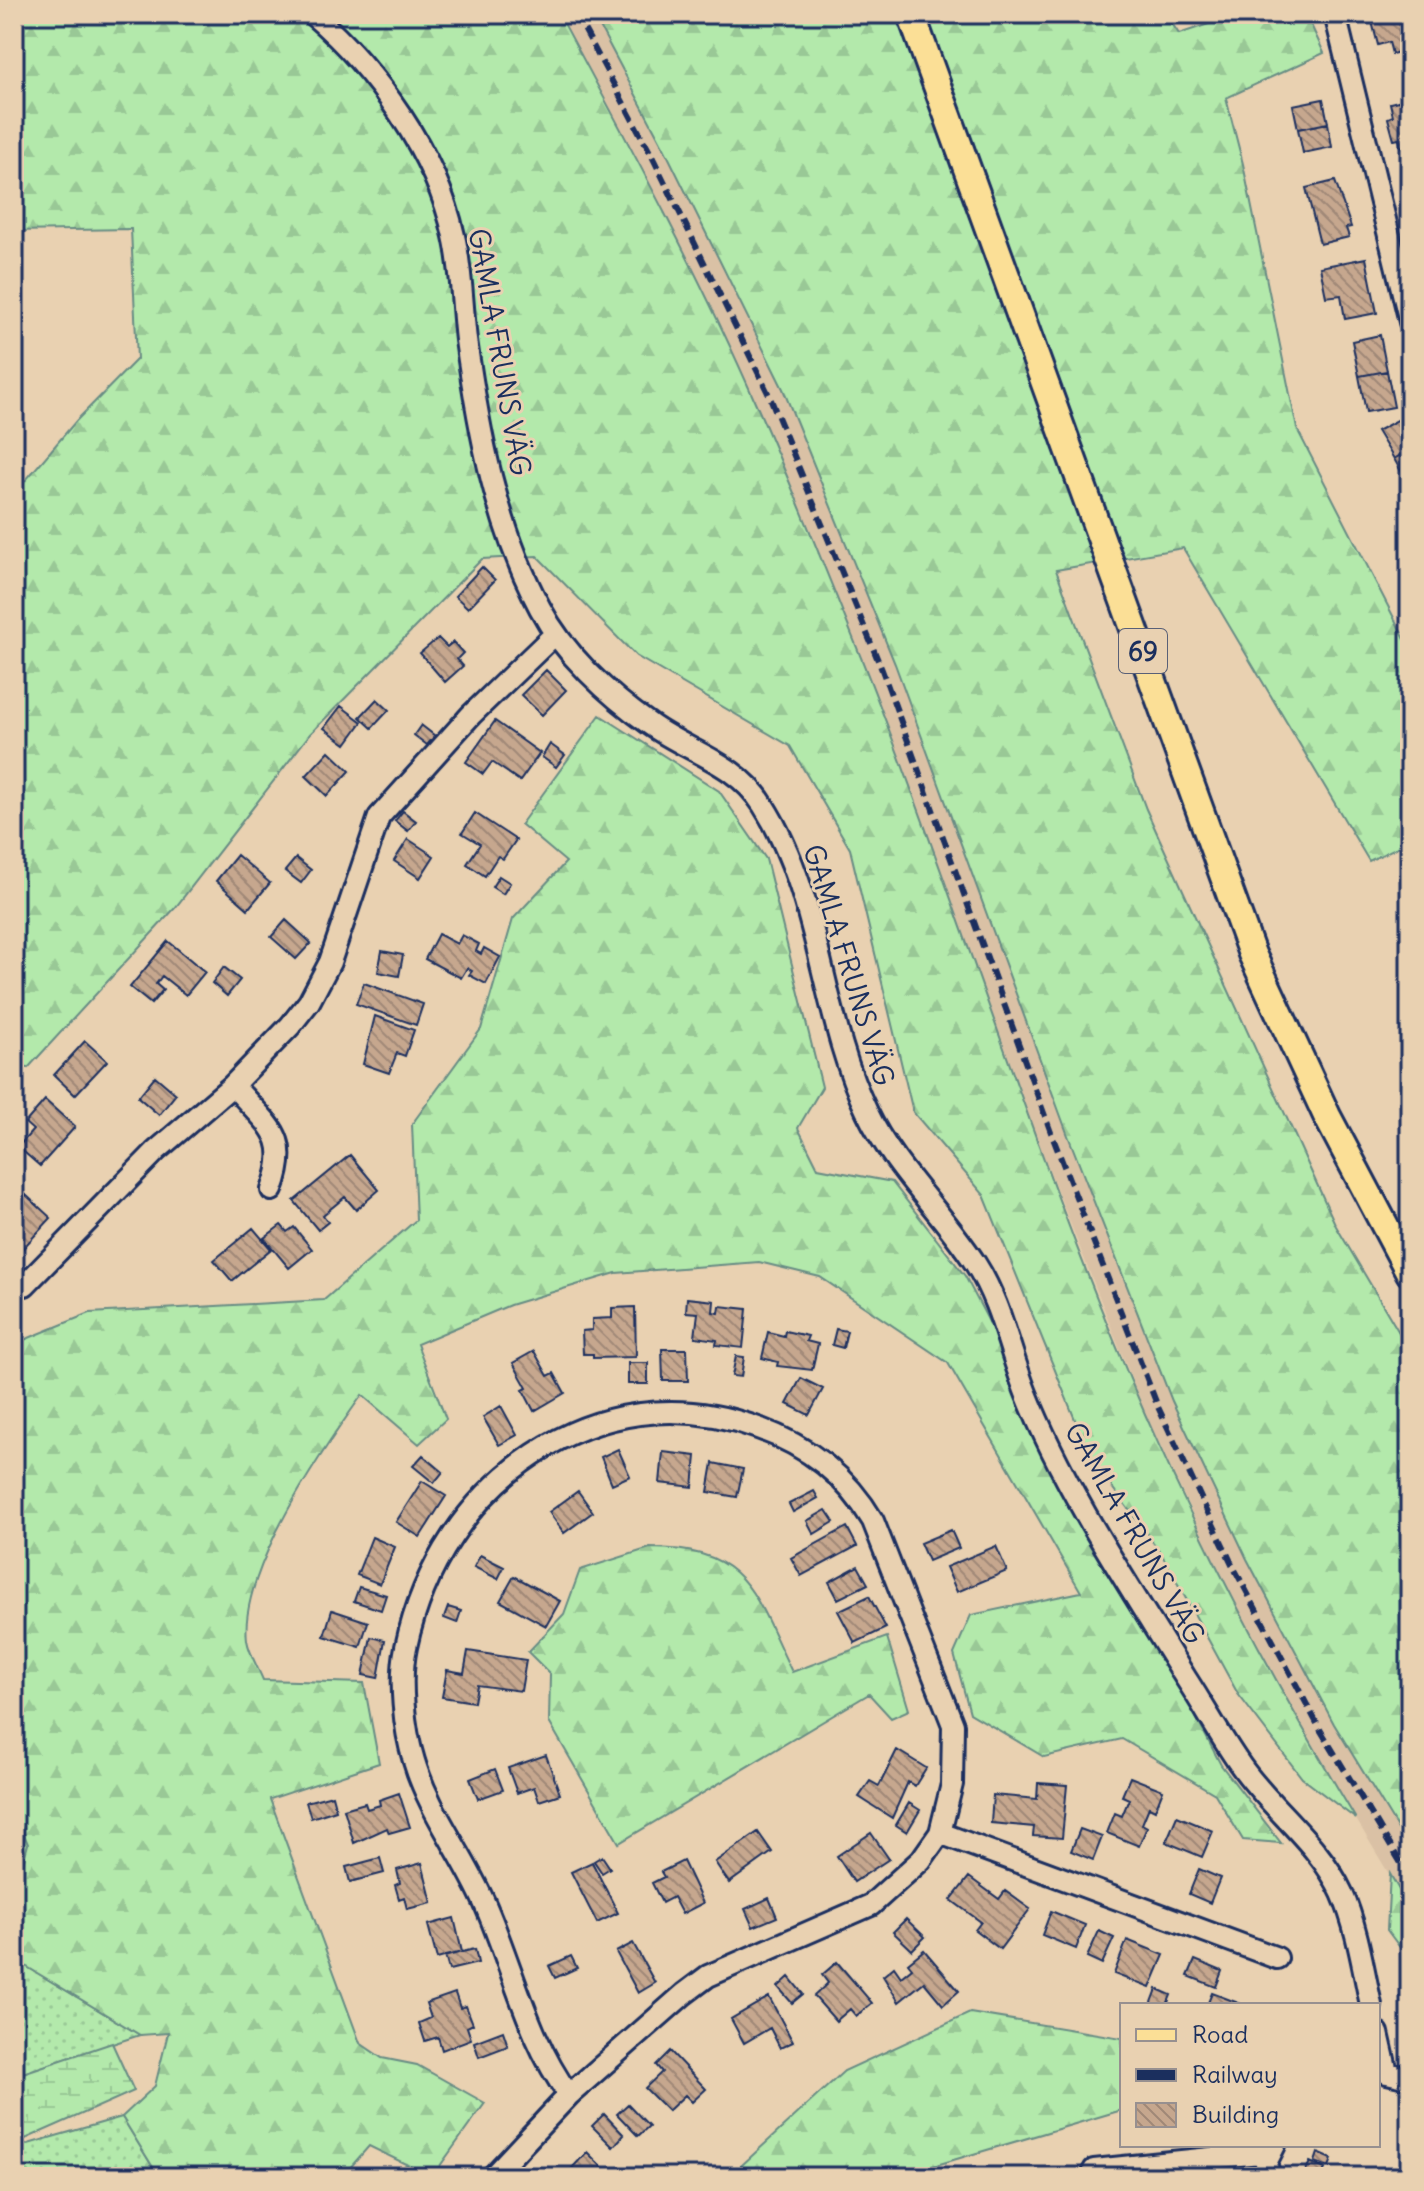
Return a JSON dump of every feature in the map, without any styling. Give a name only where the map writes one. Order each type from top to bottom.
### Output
[{"type":"main road","name":"69","points":[[911,14],[1252,954],[1327,1116],[1410,1273]]},
{"type":"street","name":"GAMLA FRUNS VÄG","points":[[312,14],[338,37],[394,108],[426,161],[454,234],[476,404],[506,534],[518,567],[554,635],[607,689],[653,727],[710,756],[748,785],[763,803],[787,853],[808,912],[851,1072],[869,1118],[977,1266],[1001,1318],[1027,1395],[1080,1501],[1181,1670],[1242,1767],[1319,1854],[1333,1876],[1355,1933],[1371,2003]]},
{"type":"street","points":[[1335,14],[1410,322]]},
{"type":"street","points":[[25,1285],[156,1151],[233,1085],[309,1002],[330,962],[379,817],[471,715],[554,635]]},
{"type":"street","points":[[233,1085],[279,1141],[283,1155],[272,1190]]},
{"type":"street","points":[[492,2177],[569,2095],[708,1976],[871,1905],[921,1860],[940,1833],[952,1784],[955,1753],[949,1707],[873,1521],[858,1495],[838,1473],[804,1448],[773,1433],[722,1416],[680,1410],[621,1416],[586,1426],[549,1442],[520,1462],[472,1509],[435,1567],[405,1648],[407,1726],[413,1761],[428,1798],[484,1901],[547,2065],[569,2095]]},
{"type":"street","points":[[940,1833],[1277,1958]]},
{"type":"street","points":[[1380,2050],[1383,2075],[1410,2078]]},
{"type":"street","points":[[1094,2170],[1272,2149],[1266,2163],[1270,2177]]},
{"type":"shaded area","points":[[559,14],[593,14],[664,148],[782,389],[895,664],[1067,1133],[1172,1401],[1247,1559],[1334,1724],[1410,1849],[1410,1909],[1308,1739],[1220,1572],[1145,1413],[1039,1144],[867,675],[755,401],[638,161]]},
{"type":"green space","points":[[14,14],[559,14],[686,256],[734,354],[785,470],[866,670],[936,856],[1070,1230],[1145,1414],[1244,1620],[1356,1819],[1302,1778],[1238,1694],[1161,1553],[1091,1459],[984,1195],[913,1112],[850,849],[790,746],[636,656],[537,556],[482,559],[310,734],[175,908],[28,1068],[14,1063],[14,494],[76,421],[137,359],[131,229],[14,231]]},
{"type":"green space","points":[[593,14],[1166,14],[1179,34],[1238,14],[1306,14],[1324,53],[1226,98],[1243,164],[1297,429],[1410,649],[1410,841],[1369,861],[1183,548],[1056,570],[1146,809],[1336,1226],[1410,1351],[1410,1849],[1334,1724],[1247,1559],[1172,1401],[1067,1133],[895,664],[783,389],[664,148]]},
{"type":"green space","points":[[600,715],[719,791],[766,859],[822,1087],[798,1128],[818,1168],[892,1182],[965,1276],[1221,1765],[1281,1843],[1243,1840],[1215,1794],[1122,1739],[1044,1757],[970,1713],[954,1654],[971,1615],[1081,1592],[948,1363],[820,1277],[759,1262],[616,1273],[510,1305],[417,1344],[446,1419],[419,1444],[362,1395],[286,1513],[256,1580],[248,1612],[248,1645],[263,1680],[364,1683],[379,1763],[270,1799],[360,2043],[382,2058],[417,2065],[485,2103],[432,2177],[369,2146],[342,2177],[159,2177],[122,2117],[155,2086],[168,2033],[140,2035],[14,1959],[14,1897],[28,1844],[14,1810],[14,1344],[90,1313],[324,1300],[416,1220],[412,1124],[481,1029],[513,919],[566,862],[521,824]]},
{"type":"green space","points":[[650,1548],[683,1550],[709,1557],[728,1567],[744,1581],[756,1599],[792,1672],[887,1637],[909,1710],[891,1718],[869,1694],[619,1843],[549,1722],[550,1674],[528,1652],[564,1614],[580,1570]]},
{"type":"green space","points":[[14,1810],[28,1844],[14,1897]]},
{"type":"green space","points":[[1390,1874],[1410,1909],[1410,1961],[1387,1930]]},
{"type":"green space","points":[[14,1959],[140,2035],[14,2076]]},
{"type":"green space","points":[[970,2013],[1120,2038],[1120,2111],[896,2177],[729,2177],[844,2071]]},
{"type":"green space","points":[[112,2043],[134,2091],[14,2144],[14,2076]]},
{"type":"green space","points":[[122,2117],[159,2177],[14,2177],[14,2148]]},
{"type":"building","points":[[1370,14],[1410,14],[1410,49],[1392,54],[1389,42],[1378,45]]},
{"type":"building","points":[[1410,98],[1410,145],[1401,147],[1399,139],[1394,140],[1388,118],[1393,116],[1390,103]]},
{"type":"building","points":[[1323,99],[1328,123],[1298,129],[1293,105]]},
{"type":"building","points":[[1328,123],[1332,147],[1303,153],[1298,129]]},
{"type":"building","points":[[1335,181],[1351,227],[1346,228],[1349,237],[1320,244],[1306,188]]},
{"type":"building","points":[[1366,258],[1377,313],[1345,319],[1341,295],[1326,297],[1320,267]]},
{"type":"building","points":[[1380,335],[1387,371],[1359,376],[1352,341]]},
{"type":"building","points":[[1387,371],[1394,407],[1366,412],[1359,376]]},
{"type":"building","points":[[1401,418],[1410,434],[1410,450],[1394,459],[1377,431]]},
{"type":"building","points":[[1410,450],[1410,487],[1394,459]]},
{"type":"building","points":[[482,567],[495,580],[468,608],[455,596]]},
{"type":"building","points":[[438,638],[447,647],[453,642],[463,653],[457,659],[463,666],[445,682],[420,653]]},
{"type":"building","points":[[546,670],[566,690],[542,715],[521,695]]},
{"type":"building","points":[[377,699],[389,710],[372,728],[360,717]]},
{"type":"building","points":[[341,706],[362,722],[346,744],[324,728]]},
{"type":"building","points":[[495,721],[540,753],[520,781],[492,762],[483,774],[466,762]]},
{"type":"building","points":[[421,725],[435,736],[427,745],[414,735]]},
{"type":"building","points":[[550,744],[565,755],[556,767],[542,757]]},
{"type":"building","points":[[329,751],[350,771],[327,796],[306,776]]},
{"type":"building","points":[[403,811],[416,821],[408,831],[395,821]]},
{"type":"building","points":[[475,813],[516,840],[503,859],[498,856],[485,876],[467,864],[480,844],[462,833]]},
{"type":"building","points":[[408,839],[434,856],[420,878],[394,861]]},
{"type":"building","points":[[237,855],[270,883],[248,909],[216,881]]},
{"type":"building","points":[[296,858],[311,870],[301,883],[285,871]]},
{"type":"building","points":[[499,876],[510,883],[503,894],[492,887]]},
{"type":"building","points":[[286,920],[311,943],[296,959],[271,937]]},
{"type":"building","points":[[438,934],[457,944],[462,935],[479,944],[476,951],[481,954],[484,948],[500,957],[486,984],[469,975],[472,971],[467,968],[461,978],[425,959]]},
{"type":"building","points":[[168,941],[205,972],[186,995],[162,976],[156,984],[163,990],[151,1004],[130,987]]},
{"type":"building","points":[[382,951],[403,955],[399,976],[378,972]]},
{"type":"building","points":[[224,967],[240,980],[227,996],[212,983]]},
{"type":"building","points":[[364,983],[423,1004],[416,1025],[356,1004]]},
{"type":"building","points":[[375,1016],[414,1030],[405,1056],[397,1053],[389,1073],[363,1064]]},
{"type":"building","points":[[85,1041],[107,1061],[75,1095],[54,1075]]},
{"type":"building","points":[[155,1076],[176,1094],[159,1115],[138,1097]]},
{"type":"building","points":[[45,1100],[75,1127],[40,1166],[18,1147],[33,1130],[25,1123]]},
{"type":"building","points":[[350,1155],[379,1190],[356,1210],[345,1197],[323,1215],[328,1222],[318,1230],[294,1201]]},
{"type":"building","points":[[14,1184],[51,1218],[14,1258]]},
{"type":"building","points":[[281,1225],[287,1232],[294,1227],[312,1249],[289,1268],[264,1238]]},
{"type":"building","points":[[253,1228],[271,1249],[232,1281],[214,1260]]},
{"type":"building","points":[[687,1298],[714,1301],[713,1312],[719,1313],[720,1306],[747,1309],[743,1348],[716,1345],[717,1340],[695,1337],[698,1313],[686,1312]]},
{"type":"building","points":[[635,1307],[636,1357],[593,1358],[593,1354],[583,1354],[582,1331],[592,1330],[592,1319],[612,1318],[612,1308]]},
{"type":"building","points":[[836,1329],[847,1331],[843,1348],[832,1345]]},
{"type":"building","points":[[785,1331],[808,1336],[806,1341],[818,1344],[812,1370],[777,1366],[778,1362],[762,1358],[768,1332],[784,1336]]},
{"type":"building","points":[[662,1349],[687,1349],[688,1381],[663,1381]]},
{"type":"building","points":[[534,1351],[548,1376],[554,1373],[565,1393],[534,1411],[523,1390],[527,1388],[513,1363]]},
{"type":"building","points":[[736,1356],[744,1357],[741,1377],[732,1376]]},
{"type":"building","points":[[628,1363],[648,1363],[648,1384],[628,1384]]},
{"type":"building","points":[[801,1378],[823,1389],[809,1415],[787,1404]]},
{"type":"building","points":[[501,1406],[517,1435],[499,1445],[483,1417]]},
{"type":"building","points":[[618,1449],[630,1476],[612,1484],[601,1457]]},
{"type":"building","points":[[663,1452],[696,1456],[693,1487],[660,1483]]},
{"type":"building","points":[[423,1455],[443,1472],[434,1483],[413,1466]]},
{"type":"building","points":[[713,1463],[743,1469],[737,1497],[708,1492]]},
{"type":"building","points":[[422,1481],[446,1496],[420,1537],[396,1522]]},
{"type":"building","points":[[578,1491],[593,1512],[564,1533],[549,1512]]},
{"type":"building","points":[[814,1491],[818,1498],[793,1512],[789,1504]]},
{"type":"building","points":[[826,1510],[834,1522],[814,1534],[807,1521]]},
{"type":"building","points":[[847,1527],[857,1546],[801,1576],[791,1558]]},
{"type":"building","points":[[951,1530],[959,1548],[928,1561],[920,1543]]},
{"type":"building","points":[[372,1537],[395,1547],[380,1584],[357,1575]]},
{"type":"building","points":[[996,1546],[1007,1571],[957,1592],[946,1567]]},
{"type":"building","points":[[480,1555],[504,1567],[498,1579],[474,1567]]},
{"type":"building","points":[[858,1566],[868,1584],[838,1599],[829,1582]]},
{"type":"building","points":[[514,1576],[560,1601],[546,1626],[500,1601]]},
{"type":"building","points":[[359,1587],[386,1595],[381,1610],[354,1601]]},
{"type":"building","points":[[869,1596],[886,1628],[855,1643],[838,1611]]},
{"type":"building","points":[[448,1607],[461,1611],[457,1623],[444,1618]]},
{"type":"building","points":[[332,1610],[368,1622],[360,1647],[324,1636]]},
{"type":"building","points":[[371,1637],[385,1640],[378,1678],[363,1675]]},
{"type":"building","points":[[468,1651],[526,1660],[521,1691],[477,1685],[474,1702],[442,1697],[447,1670],[464,1673]]},
{"type":"building","points":[[897,1750],[926,1768],[915,1786],[908,1782],[892,1818],[859,1797],[870,1781],[879,1786]]},
{"type":"building","points":[[546,1755],[560,1794],[539,1801],[534,1787],[517,1793],[508,1768]]},
{"type":"building","points":[[495,1769],[503,1790],[478,1799],[470,1779]]},
{"type":"building","points":[[1130,1777],[1163,1790],[1155,1810],[1149,1807],[1142,1824],[1147,1827],[1139,1846],[1107,1833],[1115,1813],[1122,1816],[1129,1799],[1122,1796]]},
{"type":"building","points":[[1038,1783],[1067,1785],[1062,1838],[1033,1836],[1034,1827],[991,1823],[993,1795],[1037,1799]]},
{"type":"building","points":[[399,1793],[410,1827],[389,1833],[387,1828],[354,1843],[344,1809],[365,1803],[367,1809],[380,1805],[379,1800]]},
{"type":"building","points":[[332,1795],[336,1810],[311,1818],[306,1802]]},
{"type":"building","points":[[909,1803],[920,1810],[907,1832],[896,1825]]},
{"type":"building","points":[[1177,1816],[1213,1831],[1202,1857],[1166,1842]]},
{"type":"building","points":[[1080,1829],[1102,1837],[1093,1860],[1071,1851]]},
{"type":"building","points":[[758,1832],[772,1852],[729,1883],[715,1862]]},
{"type":"building","points":[[871,1833],[889,1859],[854,1882],[837,1856]]},
{"type":"building","points":[[602,1856],[610,1868],[602,1873],[594,1861]]},
{"type":"building","points":[[380,1858],[384,1873],[350,1882],[346,1867]]},
{"type":"building","points":[[683,1861],[703,1903],[682,1914],[673,1897],[662,1903],[652,1883],[664,1877],[661,1872]]},
{"type":"building","points":[[592,1862],[618,1913],[597,1923],[571,1872]]},
{"type":"building","points":[[422,1863],[432,1903],[407,1909],[404,1897],[399,1899],[395,1885],[400,1883],[397,1870]]},
{"type":"building","points":[[1199,1869],[1220,1878],[1210,1903],[1189,1894]]},
{"type":"building","points":[[969,1877],[999,1899],[1005,1891],[1030,1909],[1000,1949],[975,1930],[981,1922],[951,1900]]},
{"type":"building","points":[[769,1898],[777,1917],[753,1927],[745,1909]]},
{"type":"building","points":[[1051,1911],[1085,1925],[1076,1949],[1042,1935]]},
{"type":"building","points":[[454,1918],[462,1952],[437,1959],[428,1925]]},
{"type":"building","points":[[906,1919],[925,1937],[912,1950],[893,1932]]},
{"type":"building","points":[[1099,1931],[1114,1938],[1102,1964],[1087,1957]]},
{"type":"building","points":[[1127,1940],[1164,1955],[1150,1988],[1114,1974]]},
{"type":"building","points":[[633,1943],[655,1983],[638,1993],[616,1952]]},
{"type":"building","points":[[475,1949],[478,1963],[449,1970],[445,1956]]},
{"type":"building","points":[[924,1950],[959,1991],[943,2005],[924,1982],[899,2002],[883,1976],[894,1967],[901,1977],[912,1968],[908,1963]]},
{"type":"building","points":[[571,1956],[577,1968],[555,1978],[549,1966]]},
{"type":"building","points":[[1195,1960],[1222,1971],[1216,1987],[1188,1976]]},
{"type":"building","points":[[837,1962],[872,2003],[856,2016],[850,2009],[836,2021],[814,1996],[828,1983],[822,1975]]},
{"type":"building","points":[[789,1977],[803,1994],[792,2003],[778,1987]]},
{"type":"building","points":[[1157,1989],[1171,1995],[1168,2003],[1152,2003]]},
{"type":"building","points":[[455,1993],[460,2008],[466,2006],[473,2024],[467,2027],[471,2039],[442,2050],[438,2037],[425,2041],[419,2023],[431,2018],[426,2003]]},
{"type":"building","points":[[1212,1993],[1238,2003],[1208,2003]]},
{"type":"building","points":[[769,1997],[793,2042],[780,2048],[770,2028],[744,2043],[731,2019]]},
{"type":"building","points":[[503,2031],[508,2046],[479,2057],[474,2042]]},
{"type":"building","points":[[670,2051],[706,2089],[692,2102],[685,2095],[668,2111],[645,2088],[662,2072],[656,2065]]},
{"type":"building","points":[[628,2104],[649,2126],[638,2136],[617,2114]]},
{"type":"building","points":[[604,2114],[624,2135],[613,2147],[592,2126]]},
{"type":"building","points":[[587,2152],[612,2177],[581,2177],[572,2168]]},
{"type":"building","points":[[1318,2153],[1332,2159],[1329,2167],[1315,2162]]},
{"type":"building","points":[[1310,2162],[1325,2169],[1321,2177],[1304,2174]]},
{"type":"railway","points":[[576,14],[651,154],[769,395],[882,670],[1053,1138],[1158,1407],[1233,1566],[1321,1731],[1410,1878]]}]
